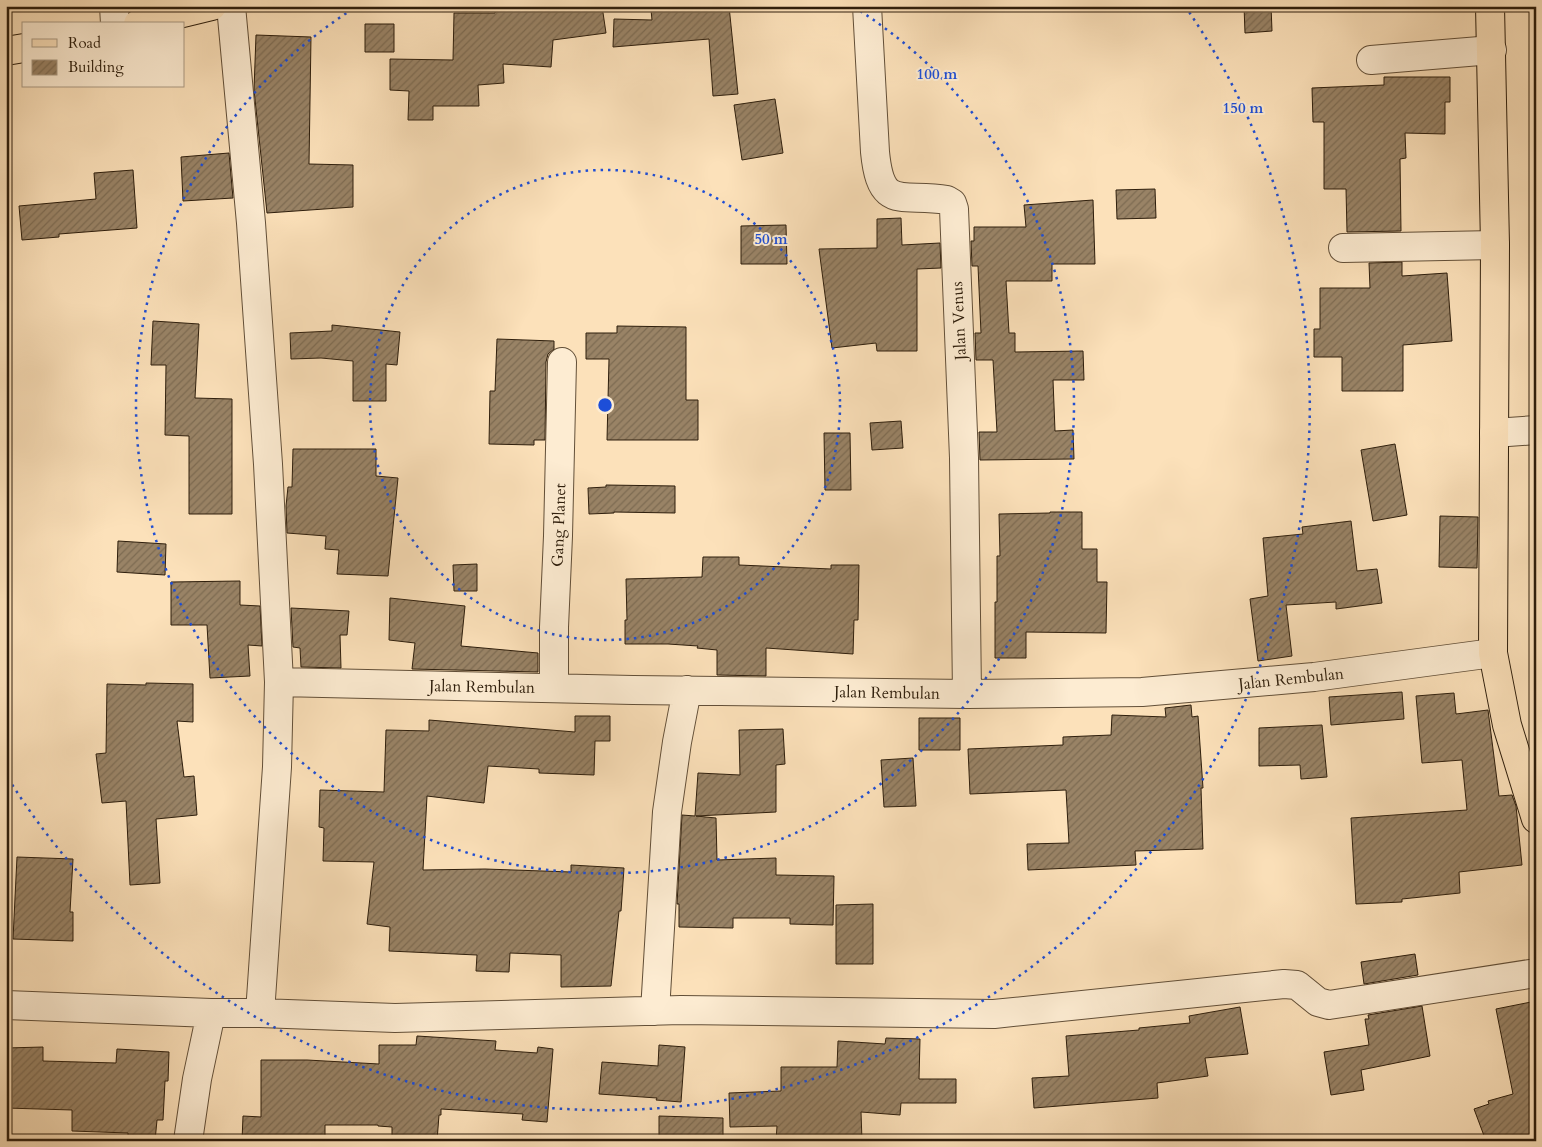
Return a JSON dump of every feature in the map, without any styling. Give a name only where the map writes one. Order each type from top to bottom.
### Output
[{"type":"main road","points":[[146,22],[212,6]]},
{"type":"main road","points":[[1490,6],[1495,246],[1493,653],[1507,725],[1536,819]]},
{"type":"main road","points":[[6,52],[22,48]]},
{"type":"street","points":[[114,6],[115,22]]},
{"type":"street","points":[[231,6],[251,223],[268,464],[279,682],[277,768],[260,1013]]},
{"type":"street","name":"Jalan Venus","points":[[866,6],[875,152],[880,182],[885,189],[896,196],[947,200],[952,203],[954,209],[964,458],[967,694]]},
{"type":"street","points":[[1371,60],[1492,50]]},
{"type":"street","points":[[1343,248],[1495,246]]},
{"type":"street","name":"Gang Planet","points":[[554,688],[562,362]]},
{"type":"street","points":[[1494,433],[1536,430]]},
{"type":"street","name":"Jalan Rembulan","points":[[279,682],[967,694],[1142,692],[1314,677],[1493,653]]},
{"type":"street","points":[[655,1011],[667,812],[687,690]]},
{"type":"street","points":[[6,1005],[396,1018],[655,1011],[994,1014],[1284,984],[1297,985],[1318,1002],[1329,1005],[1536,973]]},
{"type":"street","points":[[188,1141],[197,1079],[211,1013]]},
{"type":"building","points":[[495,6],[602,6],[606,33],[553,40],[551,67],[503,64],[504,83],[478,85],[479,106],[433,106],[433,120],[408,120],[409,91],[390,90],[390,59],[453,60],[454,13],[495,13]]},
{"type":"building","points":[[687,6],[729,6],[738,94],[713,96],[709,39],[613,47],[614,19],[652,20],[651,10]]},
{"type":"building","points":[[1244,6],[1271,6],[1272,31],[1245,33]]},
{"type":"building","points":[[365,24],[394,24],[394,52],[365,52]]},
{"type":"building","points":[[256,35],[311,37],[309,164],[353,165],[353,207],[267,213],[254,90]]},
{"type":"building","points":[[1384,77],[1450,77],[1450,102],[1445,102],[1445,134],[1405,133],[1406,158],[1400,159],[1401,231],[1347,232],[1346,189],[1324,189],[1324,122],[1313,122],[1312,88],[1384,85]]},
{"type":"building","points":[[775,99],[783,153],[742,160],[734,105]]},
{"type":"building","points":[[229,153],[233,198],[183,201],[181,157]]},
{"type":"building","points":[[133,170],[137,228],[59,234],[59,237],[22,240],[19,206],[96,199],[94,173]]},
{"type":"building","points":[[1155,189],[1156,218],[1117,219],[1116,190]]},
{"type":"building","points":[[1093,200],[1095,264],[1052,264],[1052,281],[1006,281],[1009,333],[1015,333],[1015,352],[1083,351],[1084,380],[1053,380],[1055,431],[1073,430],[1074,459],[980,460],[979,432],[997,432],[993,360],[976,360],[975,333],[981,333],[978,266],[972,266],[971,241],[974,241],[974,227],[1026,227],[1024,205]]},
{"type":"building","points":[[901,218],[902,245],[940,243],[941,268],[917,269],[917,351],[877,351],[876,343],[832,348],[819,249],[877,248],[877,219]]},
{"type":"building","points":[[786,225],[787,264],[741,264],[741,226]]},
{"type":"building","points":[[1402,262],[1402,276],[1447,273],[1452,341],[1403,345],[1403,391],[1342,391],[1342,357],[1314,357],[1314,329],[1320,329],[1320,288],[1370,288],[1369,263]]},
{"type":"building","points":[[153,321],[199,324],[195,398],[232,399],[232,514],[189,514],[189,436],[165,435],[166,365],[151,365]]},
{"type":"building","points":[[332,325],[400,332],[397,365],[386,364],[386,401],[353,401],[353,361],[321,358],[291,359],[290,333],[332,331]]},
{"type":"building","points":[[617,326],[686,327],[686,400],[698,400],[698,440],[607,440],[609,359],[586,359],[586,333],[617,333]]},
{"type":"building","points":[[497,339],[554,341],[554,349],[548,354],[546,362],[545,440],[534,440],[534,445],[489,444],[490,391],[495,391]]},
{"type":"building","points":[[901,421],[903,448],[872,450],[870,423]]},
{"type":"building","points":[[824,433],[850,433],[851,490],[825,490]]},
{"type":"building","points":[[1395,444],[1407,515],[1373,521],[1361,450]]},
{"type":"building","points":[[293,449],[376,449],[376,476],[398,478],[388,576],[337,574],[339,550],[325,549],[326,536],[287,533],[286,506],[288,487],[292,487]]},
{"type":"building","points":[[606,485],[675,486],[675,513],[614,512],[589,514],[588,488],[606,487]]},
{"type":"building","points":[[1082,512],[1082,549],[1097,549],[1097,582],[1107,582],[1106,633],[1026,632],[1026,658],[995,658],[997,556],[1000,556],[999,514]]},
{"type":"building","points":[[1440,516],[1478,517],[1477,568],[1439,567]]},
{"type":"building","points":[[1351,521],[1357,571],[1377,569],[1382,603],[1336,609],[1336,602],[1286,605],[1292,656],[1258,661],[1250,599],[1268,596],[1263,538],[1303,534],[1302,527]]},
{"type":"building","points":[[118,541],[166,544],[165,575],[117,572]]},
{"type":"building","points":[[703,557],[739,557],[739,565],[831,569],[831,565],[859,565],[858,620],[854,620],[853,654],[766,648],[766,676],[717,675],[717,650],[697,648],[698,646],[668,644],[625,644],[625,620],[627,620],[626,579],[702,577]]},
{"type":"building","points":[[477,564],[477,591],[454,591],[453,565]]},
{"type":"building","points":[[240,581],[240,605],[260,606],[262,646],[248,645],[250,676],[210,678],[207,625],[171,625],[171,582]]},
{"type":"building","points":[[390,598],[465,606],[461,646],[538,653],[538,672],[412,669],[415,643],[389,640]]},
{"type":"building","points":[[291,608],[349,611],[347,635],[340,635],[341,668],[301,667],[300,648],[293,647]]},
{"type":"building","points":[[146,683],[193,684],[193,722],[177,721],[184,777],[194,776],[197,815],[156,819],[160,883],[130,885],[126,801],[102,803],[96,754],[106,753],[107,684],[146,685]]},
{"type":"building","points":[[1402,692],[1404,719],[1331,725],[1329,697]]},
{"type":"building","points":[[1454,693],[1456,714],[1488,710],[1499,796],[1512,795],[1516,806],[1522,865],[1459,872],[1460,893],[1402,899],[1402,902],[1356,904],[1351,818],[1467,810],[1462,760],[1422,763],[1416,696]]},
{"type":"building","points":[[1191,705],[1192,717],[1198,716],[1203,788],[1201,788],[1203,849],[1135,851],[1136,865],[1028,870],[1027,844],[1069,843],[1066,790],[970,794],[968,749],[1063,745],[1063,737],[1111,735],[1112,715],[1166,717],[1165,708]]},
{"type":"building","points":[[575,716],[610,716],[610,741],[595,741],[594,775],[539,773],[539,769],[488,766],[484,803],[427,796],[423,870],[485,869],[571,872],[571,865],[624,868],[621,911],[619,911],[611,986],[561,987],[561,955],[510,953],[509,972],[476,971],[477,955],[389,951],[390,927],[367,924],[374,862],[323,861],[324,828],[319,827],[320,790],[384,792],[386,730],[429,731],[429,720],[575,732]]},
{"type":"building","points":[[919,718],[960,718],[960,750],[919,750]]},
{"type":"building","points":[[1322,725],[1327,777],[1301,779],[1300,765],[1259,766],[1259,728]]},
{"type":"building","points":[[783,729],[785,764],[776,765],[776,812],[696,816],[716,818],[717,860],[776,858],[776,875],[834,876],[833,925],[790,924],[790,918],[733,918],[733,928],[679,927],[679,904],[677,904],[682,815],[695,816],[698,773],[740,775],[739,730]]},
{"type":"building","points":[[913,758],[916,806],[884,807],[881,760]]},
{"type":"building","points":[[17,857],[73,859],[70,912],[73,912],[73,941],[13,939]]},
{"type":"building","points":[[873,904],[873,964],[836,964],[836,905]]},
{"type":"building","points":[[1415,954],[1418,975],[1364,984],[1361,962]]},
{"type":"building","points":[[1536,1001],[1536,1141],[1486,1141],[1474,1109],[1489,1104],[1488,1101],[1513,1094],[1496,1009]]},
{"type":"building","points":[[1422,1006],[1430,1056],[1361,1070],[1364,1090],[1331,1095],[1324,1052],[1369,1045],[1365,1019],[1369,1019],[1368,1015]]},
{"type":"building","points":[[1240,1007],[1248,1054],[1205,1058],[1208,1076],[1157,1083],[1158,1098],[1034,1108],[1032,1078],[1069,1076],[1066,1036],[1139,1030],[1139,1028],[1190,1023],[1189,1016]]},
{"type":"building","points":[[417,1036],[496,1041],[495,1050],[537,1053],[538,1047],[553,1049],[547,1122],[522,1120],[523,1114],[441,1109],[437,1141],[392,1141],[392,1127],[378,1125],[325,1125],[325,1141],[242,1141],[243,1116],[261,1117],[261,1060],[307,1060],[379,1064],[379,1045],[416,1045]]},
{"type":"building","points":[[886,1038],[920,1039],[919,1079],[956,1079],[956,1103],[901,1103],[900,1115],[861,1112],[862,1141],[776,1141],[777,1126],[730,1127],[729,1093],[781,1091],[781,1067],[837,1067],[838,1041],[885,1044]]},
{"type":"building","points":[[659,1045],[685,1047],[681,1102],[656,1100],[657,1098],[599,1094],[602,1062],[658,1066]]},
{"type":"building","points":[[43,1047],[43,1061],[116,1063],[117,1049],[169,1052],[168,1081],[165,1081],[163,1120],[157,1120],[155,1141],[128,1141],[128,1133],[72,1131],[72,1110],[6,1108],[6,1048]]},
{"type":"building","points":[[659,1116],[723,1118],[723,1141],[659,1141]]}]
